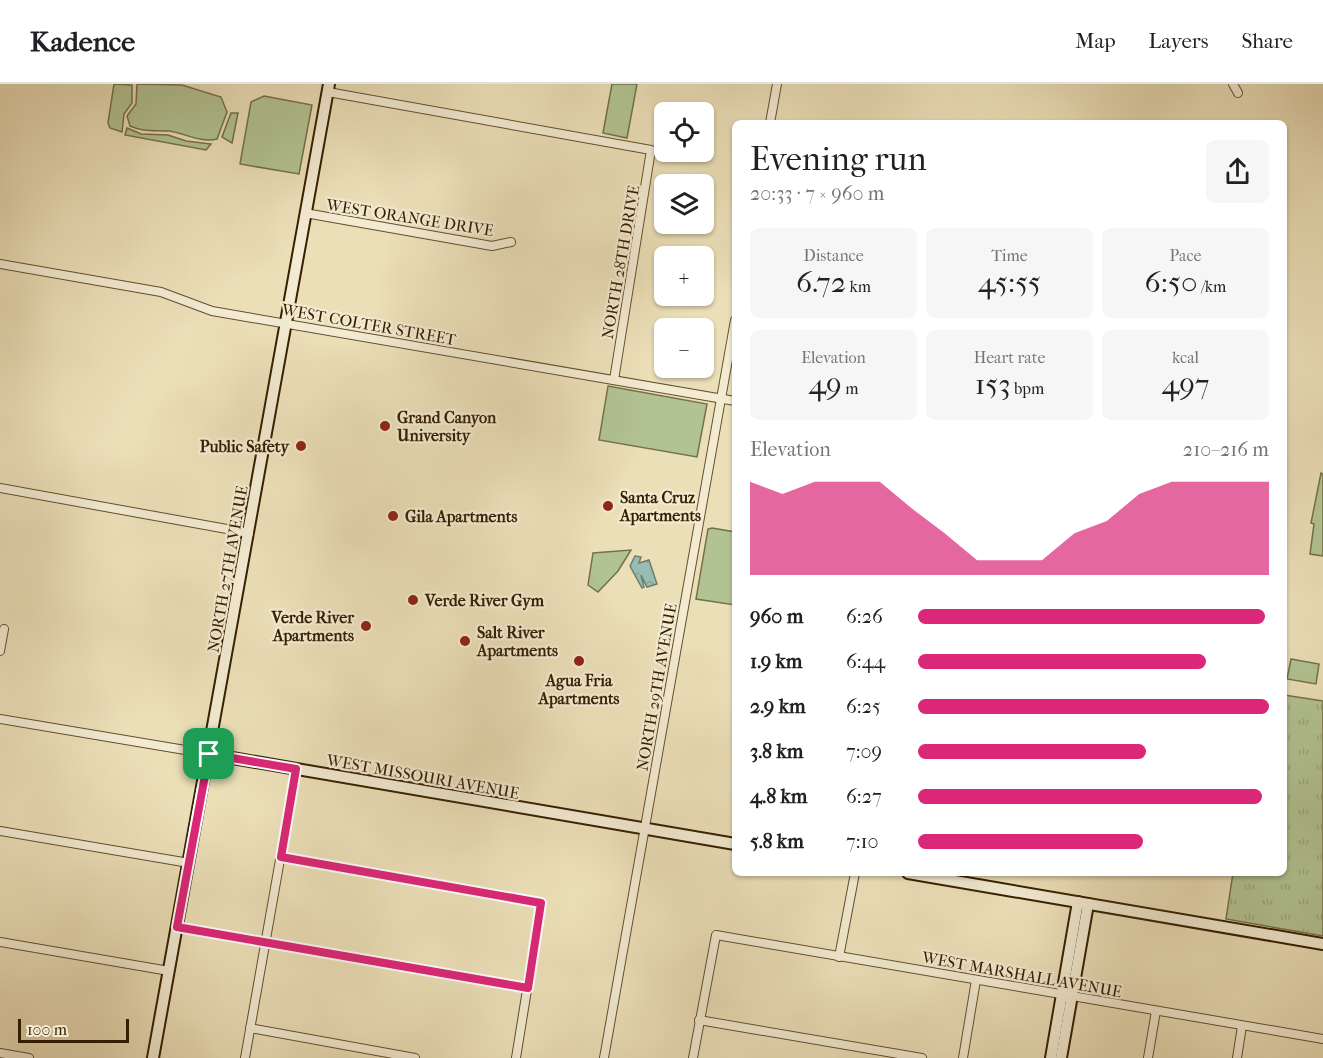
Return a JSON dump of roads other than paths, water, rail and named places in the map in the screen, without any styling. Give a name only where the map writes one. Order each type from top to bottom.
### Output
[{"type":"street","points":[[771,120],[777,84]]},
{"type":"street","points":[[1233,84],[1238,93]]},
{"type":"street","name":"NORTH 28TH DRIVE","points":[[328,88],[651,150],[614,380]]},
{"type":"street","name":"NORTH 27TH AVENUE","points":[[153,1058],[328,88]]},
{"type":"street","name":"WEST ORANGE DRIVE","points":[[305,213],[492,246],[511,242]]},
{"type":"street","name":"WEST COLTER STREET","points":[[0,264],[161,292],[212,311],[732,401]]},
{"type":"street","name":"NORTH 29TH AVENUE","points":[[604,1058],[732,338]]},
{"type":"street","points":[[0,488],[249,533]]},
{"type":"street","points":[[0,651],[4,629]]},
{"type":"street","name":"WEST MISSOURI AVENUE","points":[[0,719],[732,843]]},
{"type":"street","points":[[245,1058],[296,769]]},
{"type":"street","points":[[0,831],[189,863]]},
{"type":"street","points":[[281,857],[541,903],[516,1058]]},
{"type":"street","points":[[839,957],[854,876]]},
{"type":"street","points":[[946,876],[972,878],[1083,903],[1323,944]]},
{"type":"street","points":[[1061,1058],[1067,996],[1083,903]]},
{"type":"street","points":[[177,927],[528,988]]},
{"type":"street","name":"WEST MARSHALL AVENUE","points":[[699,1020],[716,935],[1323,1040]]},
{"type":"street","points":[[0,942],[169,971]]},
{"type":"street","points":[[963,1058],[976,980]]},
{"type":"street","points":[[1051,1058],[1067,996]]},
{"type":"street","points":[[1148,1058],[1156,1011]]},
{"type":"street","points":[[693,1058],[699,1020],[922,1058]]},
{"type":"street","points":[[1237,1058],[1242,1026]]},
{"type":"street","points":[[250,1028],[415,1058]]},
{"type":"street","points":[[0,1053],[28,1058]]},
{"type":"water","points":[[635,556],[641,557],[639,563],[649,560],[657,584],[647,587],[641,575],[644,587],[642,588],[630,566]]},
{"type":"place","name":"Grand Canyon University","points":[[385,426]]},
{"type":"place","name":"Public Safety","points":[[301,446]]},
{"type":"place","name":"Santa Cruz Apartments","points":[[608,506]]},
{"type":"place","name":"Gila Apartments","points":[[393,516]]},
{"type":"place","name":"Verde River Gym","points":[[413,600]]},
{"type":"place","name":"Verde River Apartments","points":[[366,626]]},
{"type":"place","name":"Salt River Apartments","points":[[465,641]]},
{"type":"place","name":"Agua Fria Apartments","points":[[579,661]]}]
